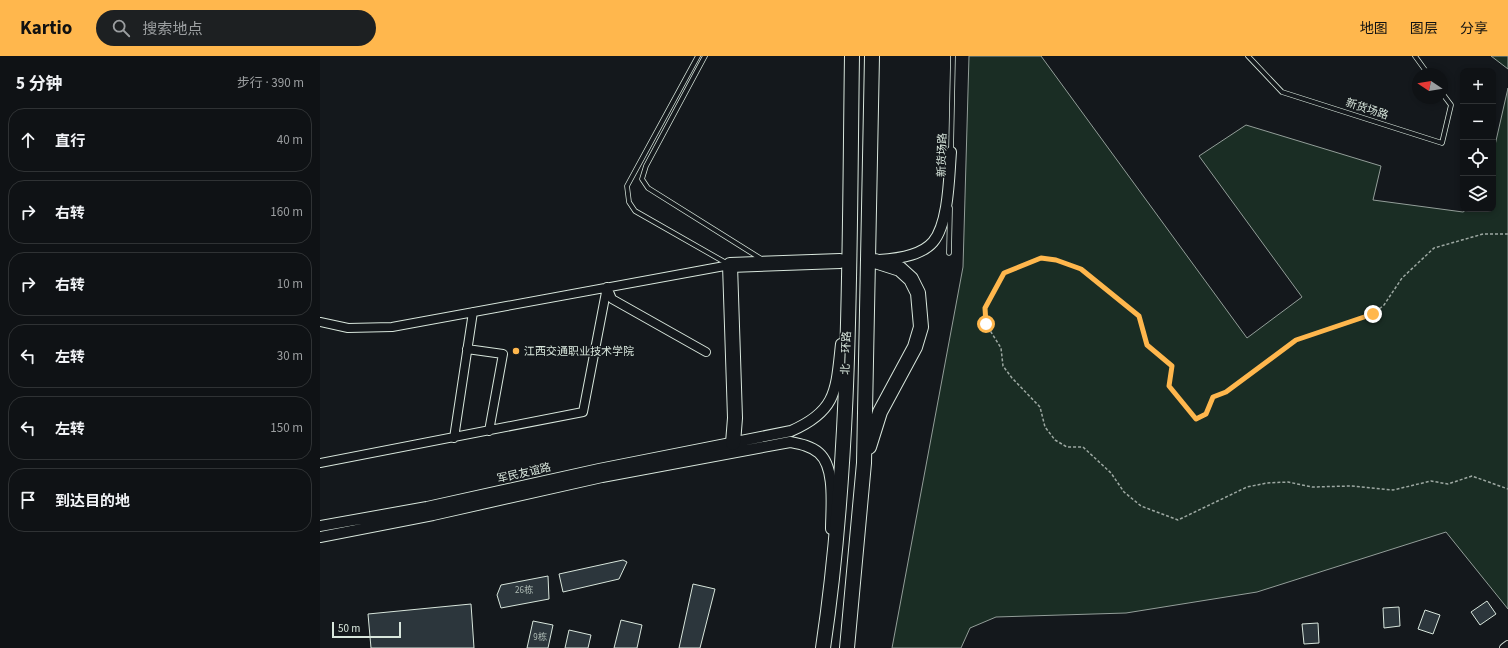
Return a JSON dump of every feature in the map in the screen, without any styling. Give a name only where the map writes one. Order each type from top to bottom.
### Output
[{"type":"highway","name":"北一环路","points":[[823,648],[831,595],[844,430],[852,56]]},
{"type":"highway","name":"北一环路","points":[[847,648],[864,463],[872,56]]},
{"type":"highway","points":[[733,448],[735,418],[730,265],[840,261]]},
{"type":"highway","points":[[864,463],[880,412],[915,347],[921,327],[918,293],[911,279],[900,269],[875,261]]},
{"type":"street","points":[[875,261],[897,259],[927,247],[933,242],[942,221],[951,152]]},
{"type":"street","points":[[320,322],[348,328],[392,327],[730,265]]},
{"type":"street","points":[[607,287],[612,299],[706,352]]},
{"type":"street","points":[[320,463],[583,412],[607,287]]},
{"type":"street","points":[[733,448],[791,431],[810,423],[822,414],[829,403],[837,383],[848,287]]},
{"type":"street","points":[[454,438],[473,312]]},
{"type":"street","points":[[467,349],[503,354],[489,431]]},
{"type":"street","points":[[733,448],[790,442],[807,446],[819,453],[825,460],[831,479],[831,595]]},
{"type":"street","name":"军民友谊路","points":[[320,526],[427,507],[599,469],[733,448]]},
{"type":"street","name":"军民友谊路","points":[[320,537],[433,516],[733,448]]},
{"type":"street","points":[[1504,648],[1508,645]]},
{"type":"lane","points":[[698,56],[627,186],[629,202],[635,211],[730,265]]},
{"type":"lane","points":[[706,56],[646,166],[642,179],[648,188],[770,264]]},
{"type":"lane","name":"新货场路","points":[[949,253],[953,56]]},
{"type":"lane","name":"新货场路","points":[[1248,56],[1282,92],[1442,143],[1451,105],[1448,101]]},
{"type":"lane","points":[[1415,56],[1424,68]]},
{"type":"path","points":[[1508,234],[1483,234],[1434,248],[1402,278],[1384,305],[1373,314],[1296,340],[1226,392],[1213,397],[1206,414],[1196,419],[1169,386],[1172,366],[1147,345],[1139,316],[1081,269],[1056,260],[1041,258],[1004,273],[985,308],[986,324],[1001,348],[1003,366],[1012,378],[1040,407],[1045,427],[1056,440],[1067,447],[1083,447],[1111,473],[1124,492],[1141,506],[1178,520],[1247,487],[1267,483],[1288,482],[1312,487],[1351,486],[1393,490],[1431,482],[1448,484],[1472,476],[1508,489]]},
{"type":"green space","points":[[969,56],[1041,56],[1247,338],[1302,297],[1199,156],[1246,125],[1381,166],[1373,200],[1460,212],[1496,212],[1496,141],[1508,88],[1508,609],[1446,532],[1257,592],[1126,613],[996,617],[970,628],[961,648],[892,648],[963,267]]},
{"type":"green space","points":[[1491,56],[1508,56],[1508,69]]},
{"type":"building","points":[[623,560],[627,562],[619,579],[563,592],[559,574]]},
{"type":"building","points":[[548,576],[549,599],[501,608],[497,595],[501,585]]},
{"type":"building","points":[[693,584],[715,589],[700,648],[679,648]]},
{"type":"building","points":[[1487,601],[1496,614],[1480,625],[1471,612]]},
{"type":"building","points":[[471,604],[474,648],[371,648],[368,614]]},
{"type":"building","points":[[1399,607],[1400,626],[1384,628],[1383,608]]},
{"type":"building","points":[[1425,610],[1440,615],[1433,634],[1418,629]]},
{"type":"building","points":[[621,620],[642,625],[637,648],[614,648]]},
{"type":"building","points":[[533,621],[553,625],[548,648],[527,648]]},
{"type":"building","points":[[1318,623],[1319,643],[1304,644],[1302,624]]},
{"type":"building","points":[[569,630],[591,635],[588,648],[565,648]]},
{"type":"tunnel","points":[[840,261],[875,261]]},
{"type":"place","name":"江西交通职业技术学院","points":[[516,351]]},
{"type":"route","points":[[986,324],[985,308],[1004,273],[1041,258],[1056,260],[1081,269],[1139,316],[1147,345],[1172,366],[1169,386],[1196,419],[1206,414],[1213,397],[1226,392],[1296,340],[1373,314]]}]
